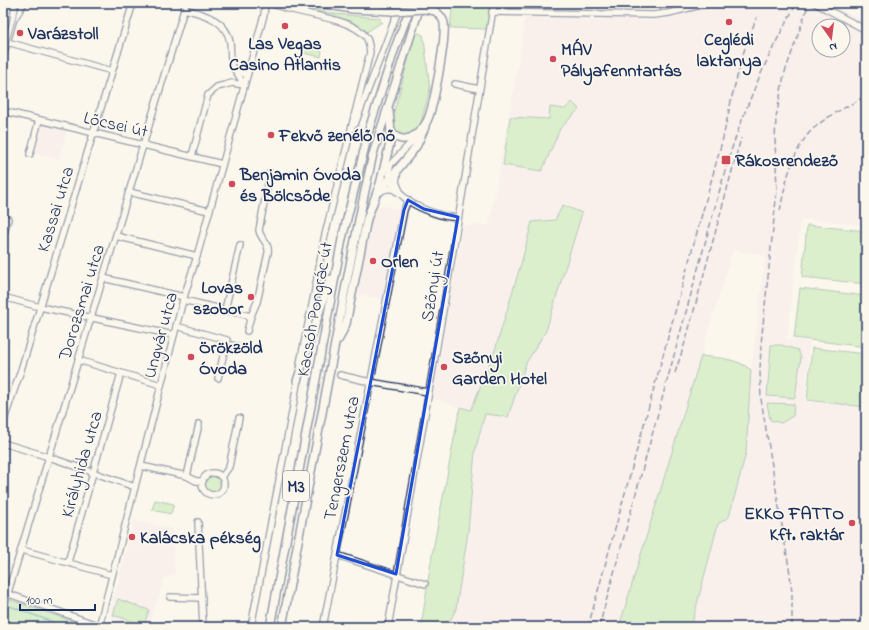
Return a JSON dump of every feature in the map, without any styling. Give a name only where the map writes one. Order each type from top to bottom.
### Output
[{"type":"main road","points":[[317,3],[356,9],[426,9],[435,11],[443,19],[444,31],[435,94],[425,124],[417,145],[389,178],[376,197]]},
{"type":"main road","points":[[356,9],[369,7],[379,3]]},
{"type":"main road","name":"Kacsóh Pongrác út","points":[[270,627],[323,346],[337,262],[370,126],[395,48],[412,3]]},
{"type":"main road","name":"Kacsóh Pongrác út","points":[[282,627],[345,290],[373,154],[421,3]]},
{"type":"main road","points":[[334,352],[346,324],[367,219],[376,197],[390,144],[391,132],[389,120],[389,101]]},
{"type":"main road","points":[[391,132],[397,138],[405,139],[414,136],[425,124]]},
{"type":"main road","points":[[297,381],[337,262]]},
{"type":"street","points":[[3,57],[13,22],[15,3]]},
{"type":"street","points":[[13,22],[24,3]]},
{"type":"street","name":"Kassai utca","points":[[3,423],[133,3]]},
{"type":"street","name":"Ungvár utca","points":[[100,626],[183,299],[197,256],[254,52],[264,15],[265,3]]},
{"type":"street","name":"Kacsóh Pongrác út","points":[[251,627],[294,407],[297,381],[324,240],[370,52],[366,36],[352,26],[271,3]]},
{"type":"street","name":"Kacsóh Pongrác út","points":[[346,151],[401,3]]},
{"type":"street","name":"Szőnyi út","points":[[388,627],[494,3]]},
{"type":"street","points":[[492,12],[654,15],[669,13],[709,3]]},
{"type":"street","points":[[817,4],[866,30]]},
{"type":"street","points":[[185,6],[218,21],[228,33],[232,67],[236,71],[244,86]]},
{"type":"street","name":"Dorozsmai utca","points":[[3,609],[185,6]]},
{"type":"street","points":[[7,42],[112,71]]},
{"type":"street","points":[[236,71],[247,75]]},
{"type":"street","points":[[192,156],[208,95],[217,87],[232,83],[244,86]]},
{"type":"street","points":[[455,84],[479,89]]},
{"type":"street","name":"Lőcsei út","points":[[3,112],[222,164]]},
{"type":"street","points":[[30,154],[39,120]]},
{"type":"street","points":[[396,191],[389,178],[391,164],[415,139],[425,124]]},
{"type":"street","points":[[398,169],[396,176],[397,185],[407,200]]},
{"type":"street","points":[[247,331],[257,302],[269,248],[259,230],[270,173]]},
{"type":"street","points":[[376,197],[386,189],[392,189],[407,200],[424,209],[452,217],[458,217]]},
{"type":"street","points":[[129,192],[209,211]]},
{"type":"street","name":"Tengerszem utca","points":[[323,627],[407,200]]},
{"type":"street","points":[[3,237],[8,219]]},
{"type":"street","points":[[116,236],[197,256]]},
{"type":"street","points":[[225,310],[240,245]]},
{"type":"street","points":[[103,278],[251,316]]},
{"type":"street","points":[[3,297],[40,307],[174,335]]},
{"type":"street","points":[[176,326],[227,340],[218,378]]},
{"type":"street","points":[[226,344],[248,350]]},
{"type":"street","points":[[78,360],[161,385]]},
{"type":"street","name":"Királyhida utca","points":[[68,562],[121,373]]},
{"type":"street","points":[[340,375],[428,392]]},
{"type":"street","points":[[222,477],[229,467],[239,418]]},
{"type":"street","points":[[187,476],[199,424]]},
{"type":"street","points":[[3,443],[49,457],[135,487]]},
{"type":"street","points":[[141,466],[187,476],[196,481],[203,481]]},
{"type":"street","points":[[216,473],[222,477],[224,487],[219,493],[212,495],[204,488],[203,481],[206,475],[216,473]]},
{"type":"street","points":[[198,522],[203,627]]},
{"type":"street","points":[[22,550],[68,562],[75,566],[112,575]]},
{"type":"street","points":[[337,555],[425,584]]},
{"type":"street","points":[[6,595],[100,626]]},
{"type":"street","points":[[170,597],[202,598]]},
{"type":"highlighted area","points":[[408,200],[424,209],[458,217],[396,574],[337,555],[404,210]]},
{"type":"shaded area","name":"Rákosrendező","points":[[670,3],[829,3],[866,22],[866,225],[801,219],[787,339],[810,342],[805,401],[866,407],[866,627],[691,627],[718,524],[729,517],[746,453],[751,370],[765,255],[733,251],[619,627],[437,627],[432,555],[460,408],[432,398],[463,225],[489,225],[523,35],[524,17],[664,18]]},
{"type":"shaded area","points":[[40,123],[67,130],[59,160],[32,153]]},
{"type":"shaded area","points":[[373,204],[403,210],[385,300],[355,294]]},
{"type":"shaded area","points":[[134,520],[173,529],[175,575],[165,578],[148,627],[126,627],[112,622],[109,616]]},
{"type":"green space","points":[[279,3],[335,14],[380,18],[380,22],[382,22],[367,32],[353,23]]},
{"type":"green space","points":[[449,3],[491,3],[487,29],[450,28],[452,10]]},
{"type":"green space","points":[[419,33],[423,35],[424,39],[430,89],[420,126],[417,130],[406,137],[395,134],[391,123],[415,35]]},
{"type":"green space","points":[[305,46],[322,51],[321,57],[303,53]]},
{"type":"green space","points":[[572,102],[579,109],[560,129],[542,171],[503,165],[510,117],[549,119],[550,107],[565,109]]},
{"type":"green space","points":[[563,205],[582,213],[546,331],[526,363],[508,417],[485,414],[475,451],[468,532],[456,609],[447,627],[421,627],[432,555],[460,407],[471,410],[496,347],[532,222],[555,220]]},
{"type":"green space","points":[[807,225],[866,231],[866,284],[802,277]]},
{"type":"green space","points":[[800,288],[866,296],[866,347],[794,338]]},
{"type":"green space","points":[[771,345],[781,345],[798,350],[801,357],[795,398],[767,396]]},
{"type":"green space","points":[[812,348],[866,354],[866,407],[807,400]]},
{"type":"green space","points":[[701,356],[734,361],[751,370],[746,453],[729,517],[718,524],[691,627],[619,627]]},
{"type":"green space","points":[[767,403],[794,404],[793,416],[781,423],[770,420]]},
{"type":"green space","points":[[213,475],[219,478],[222,484],[219,490],[213,493],[207,490],[204,484],[207,478]]},
{"type":"green space","points":[[155,500],[174,504],[171,514],[152,510]]},
{"type":"green space","points":[[3,597],[13,601],[90,627],[3,627]]},
{"type":"green space","points":[[118,599],[149,610],[144,625],[113,615]]},
{"type":"waterway","points":[[7,605],[66,627]]},
{"type":"tram line","points":[[3,61],[20,3]]},
{"type":"railway","points":[[599,627],[728,160],[742,119],[758,80],[786,22],[797,3]]},
{"type":"railway","points":[[792,627],[792,593],[790,574],[761,399],[760,372],[761,344],[777,190],[775,139],[776,118],[784,75],[809,3]]},
{"type":"railway","points":[[588,627],[723,138],[744,51],[757,16]]},
{"type":"railway","points":[[780,211],[793,160],[809,133],[828,117],[866,96]]},
{"type":"railway","points":[[675,373],[687,336],[741,138]]},
{"type":"place","name":"Ceglédi laktanya","points":[[729,22]]},
{"type":"place","name":"Las Vegas Casino Atlantis","points":[[285,26]]},
{"type":"place","name":"Varázstoll","points":[[20,33]]},
{"type":"place","name":"MÁV Pályafenntartás","points":[[553,59]]},
{"type":"place","name":"Fekvő zenélő nő","points":[[271,135]]},
{"type":"place","name":"Rákosrendező","points":[[726,160]]},
{"type":"place","name":"Benjamin Óvoda és Bölcsőde","points":[[232,184]]},
{"type":"place","name":"Orlen","points":[[373,261]]},
{"type":"place","name":"Lovas szobor","points":[[251,297]]},
{"type":"place","name":"Örökzöld Óvoda","points":[[191,357]]},
{"type":"place","name":"Szőnyi Garden Hotel","points":[[444,367]]},
{"type":"place","name":"EKKO FATTO Kft. raktár","points":[[852,523]]},
{"type":"place","name":"Kalácska pékség","points":[[132,537]]}]
